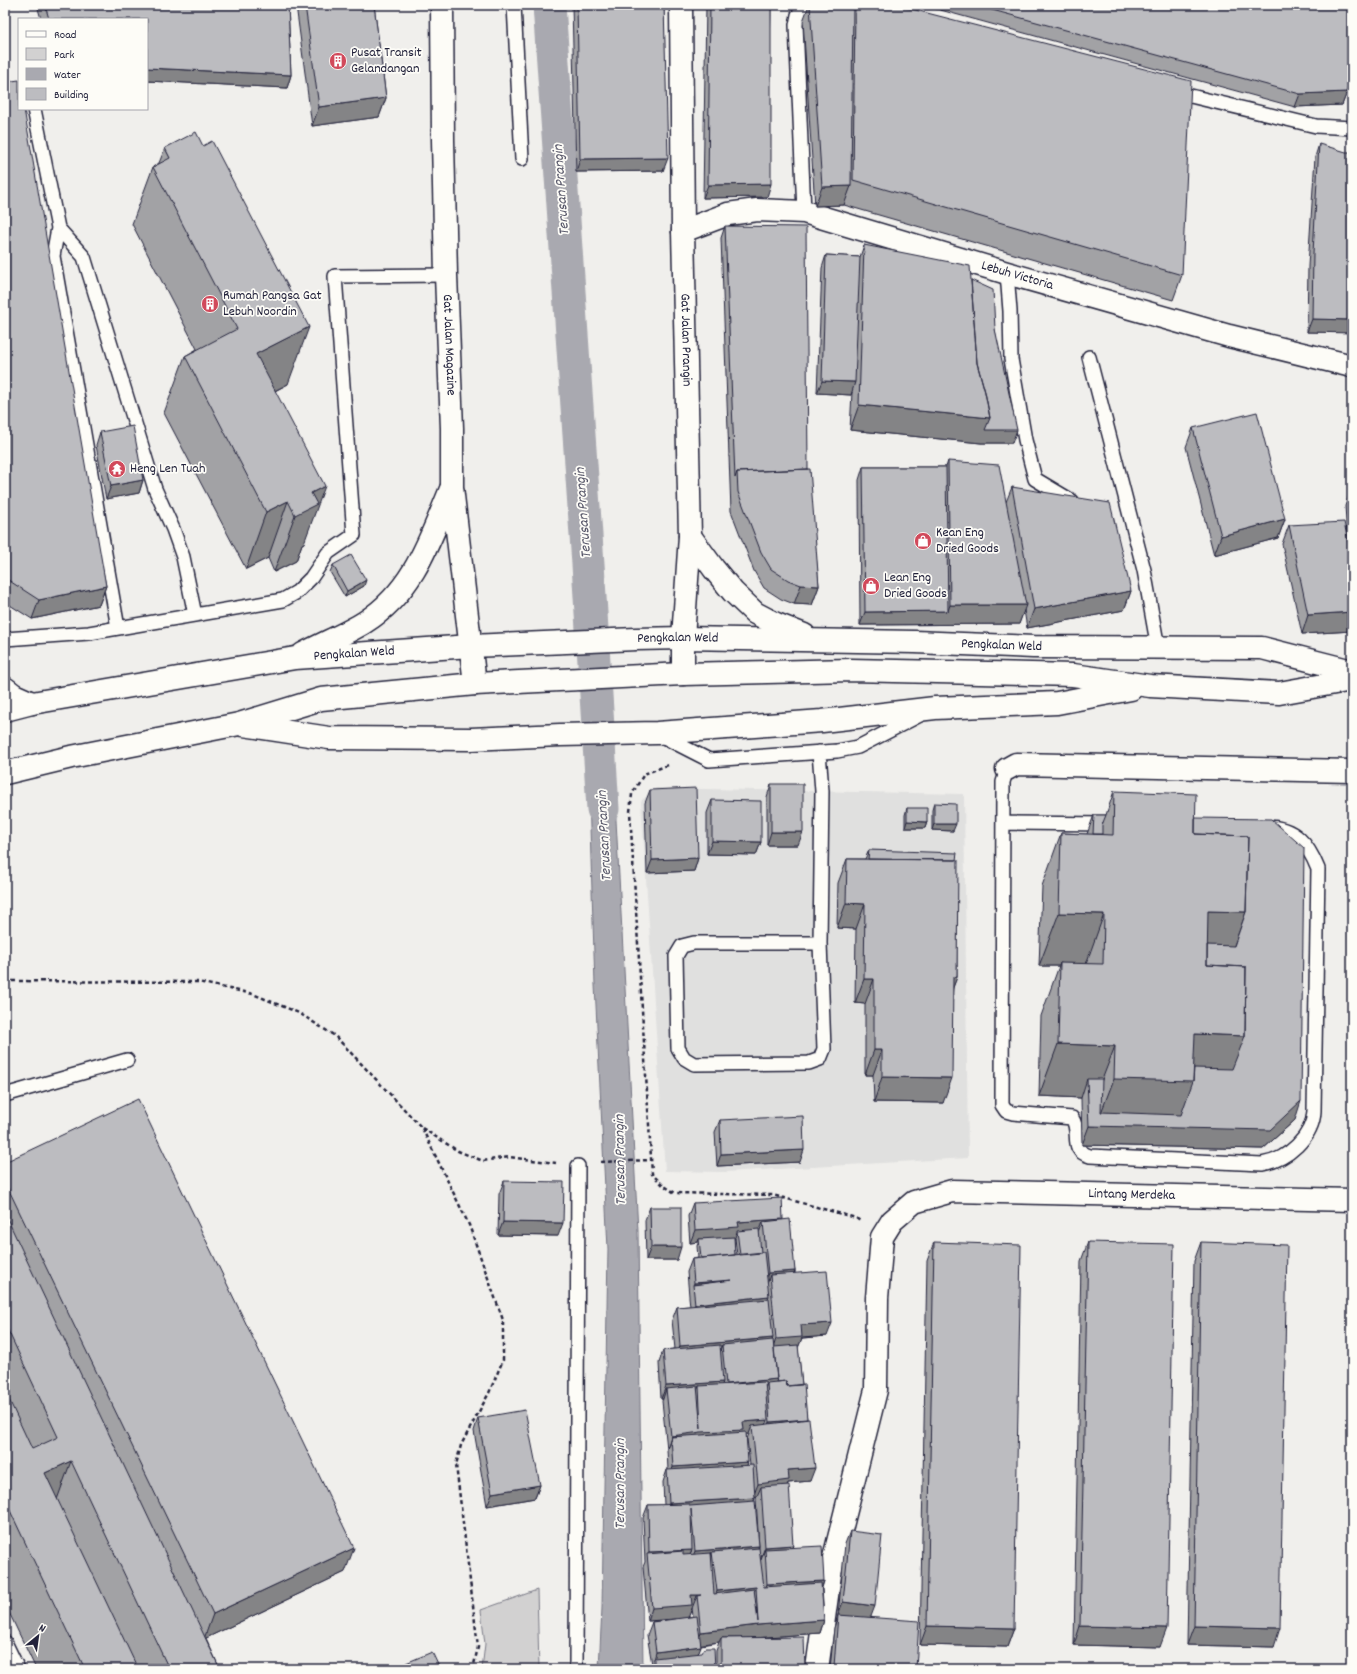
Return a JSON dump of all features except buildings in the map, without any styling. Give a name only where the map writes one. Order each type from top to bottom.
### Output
[{"type":"main road","name":"Gat Jalan Magazine","points":[[442,5],[446,275],[452,428],[452,487],[475,684]]},
{"type":"main road","name":"Gat Jalan Prangin","points":[[681,5],[683,231],[690,536],[683,638],[683,674]]},
{"type":"main road","name":"Lebuh Victoria","points":[[683,231],[728,214],[757,210],[804,212],[1006,273],[1229,336],[1352,366]]},
{"type":"main road","points":[[295,658],[366,621],[390,603],[413,575],[428,546],[452,487]]},
{"type":"main road","points":[[690,536],[714,570],[733,592],[755,613],[776,624],[819,641]]},
{"type":"main road","name":"Pengkalan Weld","points":[[5,710],[295,658],[471,646],[636,639],[683,638],[915,642],[1033,647],[1262,648],[1352,671]]},
{"type":"main road","name":"Pengkalan Weld","points":[[5,773],[71,757],[239,724],[321,699],[475,684],[683,674],[851,670],[1073,675],[1150,686],[1279,693],[1352,680]]},
{"type":"main road","name":"Pengkalan Weld","points":[[239,724],[329,738],[471,739],[653,733],[822,720],[935,708],[1057,703],[1150,686]]},
{"type":"main road","points":[[5,688],[14,695],[32,704]]},
{"type":"main road","points":[[1007,769],[1016,764],[1352,771]]},
{"type":"main road","name":"Lintang Merdeka","points":[[817,1669],[830,1574],[876,1390],[877,1298],[882,1237],[892,1221],[914,1202],[952,1191],[1352,1200]]},
{"type":"lane","points":[[514,5],[522,159]]},
{"type":"lane","points":[[804,212],[796,25],[798,15],[807,8],[832,11]]},
{"type":"lane","points":[[1162,89],[1316,126],[1352,128]]},
{"type":"lane","points":[[34,110],[58,228],[54,256],[118,628]]},
{"type":"lane","points":[[58,228],[84,257],[155,488],[173,529],[183,557],[195,615]]},
{"type":"lane","points":[[1006,273],[1010,311],[1011,359],[1025,440],[1035,479],[1072,500]]},
{"type":"lane","points":[[5,639],[89,633],[284,600],[297,592],[311,578],[328,553],[354,535],[335,276],[446,275]]},
{"type":"lane","points":[[1089,357],[1144,570],[1158,648]]},
{"type":"lane","points":[[653,733],[709,760],[837,751],[858,747],[935,708]]},
{"type":"lane","points":[[819,752],[822,791],[820,943],[824,1049],[820,1059],[809,1063],[694,1064],[684,1058],[678,1048],[677,1025],[676,956],[682,946],[694,943],[820,943]]},
{"type":"lane","points":[[1007,769],[1004,782],[1002,1105],[1006,1111],[1072,1118],[1076,1125],[1076,1142],[1078,1149],[1084,1154],[1090,1156],[1262,1164],[1272,1162],[1285,1156],[1309,1133],[1314,1122],[1318,869],[1311,852],[1301,840],[1285,830],[1254,826]]},
{"type":"lane","points":[[1004,823],[1124,824]]},
{"type":"lane","points":[[5,1095],[127,1060]]},
{"type":"lane","points":[[576,1669],[578,1166]]},
{"type":"lane","points":[[5,1280],[196,1669]]},
{"type":"lane","points":[[5,1642],[18,1669]]},
{"type":"path","points":[[5,981],[198,982],[253,994],[299,1012],[335,1036],[422,1128],[458,1151],[483,1161],[509,1157],[578,1166],[602,1162],[651,1160]]},
{"type":"path","points":[[422,1128],[469,1225],[504,1320],[503,1360],[489,1393],[461,1444],[456,1465],[478,1647],[473,1669]]},
{"type":"shaded area","points":[[656,788],[964,794],[968,1158],[725,1172],[665,1171],[641,801]]},
{"type":"green space","points":[[537,1590],[539,1669],[482,1669],[485,1644],[481,1610]]},
{"type":"water","points":[[613,764],[638,1231],[643,1669],[599,1669],[602,1608],[608,1249],[595,985],[588,765]]},
{"type":"waterway","name":"Terusan Prangin","points":[[549,5],[588,564],[603,809]]},
{"type":"place","name":"Pusat Transit Gelandangan","points":[[338,61]]},
{"type":"place","name":"Rumah Pangsa Gat Lebuh Noordin","points":[[210,304]]},
{"type":"place","name":"Heng Len Tuah","points":[[117,469]]},
{"type":"place","name":"Kean Eng Dried Goods","points":[[923,541]]},
{"type":"place","name":"Lean Eng Dried Goods","points":[[871,586]]}]
